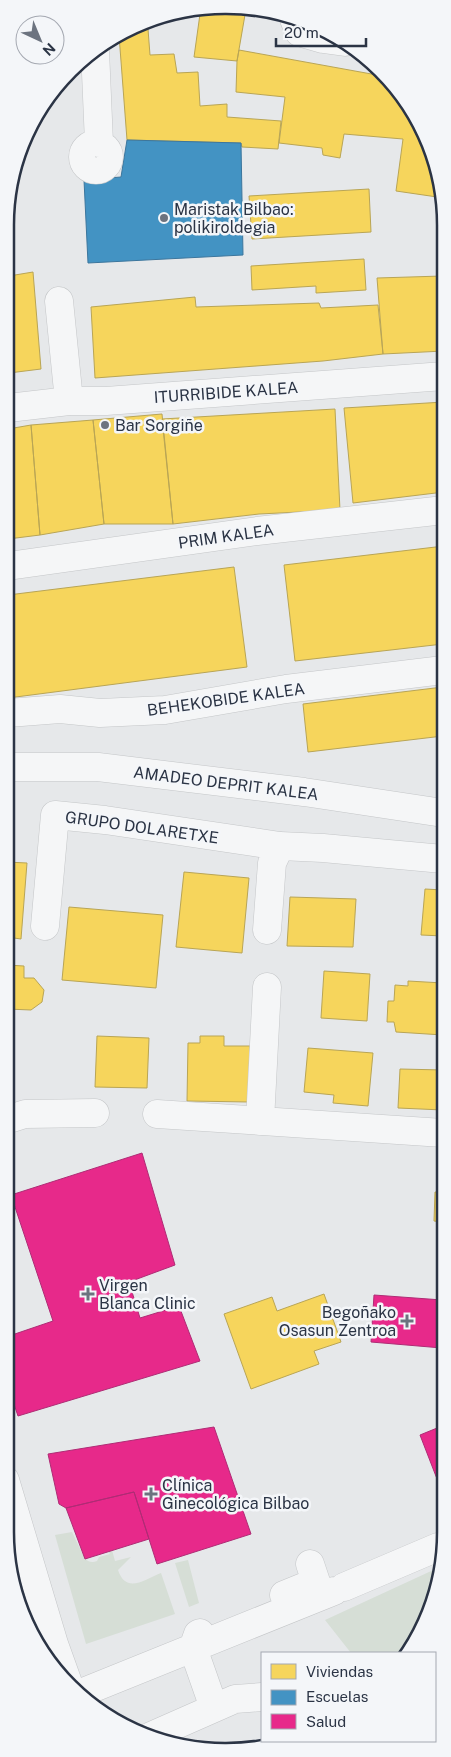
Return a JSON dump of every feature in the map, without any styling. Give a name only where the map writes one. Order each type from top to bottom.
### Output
[{"type":"street","points":[[297,26],[299,32],[325,39]]},
{"type":"street","points":[[95,59],[99,143]]},
{"type":"street","points":[[60,301],[69,401]]},
{"type":"street","name":"ITURRIBIDE KALEA","points":[[14,407],[69,401],[106,401],[437,377]]},
{"type":"street","name":"PRIM KALEA","points":[[14,565],[257,531],[437,511]]},
{"type":"street","name":"BEHEKOBIDE KALEA","points":[[14,712],[60,709],[100,712],[166,710],[286,689],[437,671]]},
{"type":"street","name":"AMADEO DEPRIT KALEA","points":[[14,767],[98,767],[304,792],[437,812]]},
{"type":"street","name":"GRUPO DOLARETXE","points":[[45,926],[55,815],[104,820],[280,846],[437,858]]},
{"type":"street","points":[[268,930],[272,863],[280,846]]},
{"type":"street","points":[[260,1121],[267,986]]},
{"type":"street","points":[[14,1117],[25,1114],[95,1113]]},
{"type":"street","points":[[157,1114],[437,1134]]},
{"type":"street","points":[[14,1509],[63,1667]]},
{"type":"street","points":[[86,1691],[437,1548]]},
{"type":"street","points":[[214,1708],[193,1648],[198,1634],[226,1617],[316,1582],[310,1564]]},
{"type":"street","points":[[159,1733],[235,1700],[261,1697]]},
{"type":"shaded area","points":[[72,1532],[85,1559],[89,1561],[97,1561],[99,1557],[110,1554],[108,1551],[112,1550],[115,1561],[131,1557],[118,1570],[126,1582],[136,1583],[161,1573],[175,1614],[86,1644],[55,1535]]},
{"type":"shaded area","points":[[188,1560],[199,1603],[189,1607],[175,1563]]},
{"type":"shaded area","points":[[433,1570],[421,1613],[400,1652],[350,1652],[325,1620]]},
{"type":"building: Viviendas","points":[[212,14],[245,15],[237,61],[194,57],[200,16]]},
{"type":"building: Viviendas","points":[[147,29],[150,55],[174,54],[177,73],[198,72],[200,106],[227,104],[227,117],[281,121],[278,149],[242,147],[241,143],[127,140],[120,42]]},
{"type":"building: Viviendas","points":[[239,50],[373,74],[385,86],[409,120],[426,157],[435,197],[396,191],[403,139],[344,134],[340,158],[323,155],[322,148],[279,143],[285,97],[236,92]]},
{"type":"building: Viviendas","points":[[369,189],[371,232],[252,239],[249,196]]},
{"type":"building: Viviendas","points":[[364,259],[366,290],[316,293],[316,286],[252,290],[251,266]]},
{"type":"building: Viviendas","points":[[33,272],[41,369],[14,372],[14,275]]},
{"type":"building: Viviendas","points":[[437,276],[437,351],[383,354],[377,278]]},
{"type":"building: Viviendas","points":[[195,297],[196,307],[319,303],[321,308],[378,305],[383,354],[323,361],[95,378],[91,307]]},
{"type":"building: Viviendas","points":[[437,402],[437,493],[353,503],[344,408]]},
{"type":"building: Viviendas","points":[[335,409],[340,510],[259,514],[173,524],[162,419]]},
{"type":"building: Viviendas","points":[[162,414],[173,524],[104,524],[93,420]]},
{"type":"building: Viviendas","points":[[93,420],[104,524],[40,535],[31,425]]},
{"type":"building: Viviendas","points":[[31,425],[40,535],[14,538],[14,428]]},
{"type":"building: Viviendas","points":[[437,547],[437,645],[295,661],[284,565]]},
{"type":"building: Viviendas","points":[[234,567],[247,667],[14,697],[14,594]]},
{"type":"building: Viviendas","points":[[437,688],[437,737],[308,752],[303,704]]},
{"type":"building: Viviendas","points":[[14,862],[27,863],[21,939],[14,938]]},
{"type":"building: Viviendas","points":[[184,872],[249,878],[242,953],[176,947]]},
{"type":"building: Viviendas","points":[[425,889],[437,890],[437,936],[421,935]]},
{"type":"building: Viviendas","points":[[290,897],[356,899],[353,947],[287,946]]},
{"type":"building: Viviendas","points":[[69,907],[163,915],[156,988],[62,980]]},
{"type":"building: Viviendas","points":[[14,965],[24,966],[24,978],[34,978],[44,990],[42,1002],[31,1010],[14,1009]]},
{"type":"building: Viviendas","points":[[324,971],[370,974],[367,1021],[321,1018]]},
{"type":"building: Viviendas","points":[[408,981],[437,983],[437,1035],[396,1032],[394,1022],[387,1022],[388,1001],[394,1001],[395,985],[408,986]]},
{"type":"building: Viviendas","points":[[97,1036],[149,1038],[147,1088],[95,1087]]},
{"type":"building: Viviendas","points":[[200,1036],[224,1036],[224,1046],[250,1046],[249,1102],[187,1101],[188,1043],[200,1043]]},
{"type":"building: Viviendas","points":[[308,1048],[373,1053],[368,1106],[333,1103],[334,1095],[304,1092]]},
{"type":"building: Viviendas","points":[[400,1069],[437,1070],[437,1110],[398,1108]]},
{"type":"building: Viviendas","points":[[435,1192],[437,1192],[437,1221],[434,1221]]},
{"type":"building: Viviendas","points":[[324,1294],[341,1342],[314,1351],[319,1364],[251,1389],[224,1314],[272,1297],[277,1311]]},
{"type":"building: Escuelas","name":"Maristak Bilbao: polikiroldegia","points":[[127,140],[241,143],[243,255],[88,263],[84,180],[121,177]]},
{"type":"building: Salud","name":"Virgen Blanca Clinic","points":[[142,1153],[175,1265],[129,1282],[140,1318],[179,1306],[200,1361],[18,1416],[14,1404],[14,1334],[53,1321],[14,1204],[14,1194]]},
{"type":"building: Salud","name":"Begoñako Osasun Zentroa","points":[[374,1295],[437,1300],[437,1348],[371,1342]]},
{"type":"building: Salud","points":[[214,1427],[251,1534],[157,1564],[134,1492],[66,1508],[59,1504],[48,1454]]},
{"type":"building: Salud","points":[[437,1428],[437,1479],[420,1435]]},
{"type":"building: Salud","points":[[134,1492],[149,1539],[85,1559],[66,1508]]},
{"type":"place","name":"Maristak Bilbao: polikiroldegia","points":[[164,218]]},
{"type":"place","name":"Bar Sorgiñe","points":[[105,425]]},
{"type":"place","name":"Virgen Blanca Clinic","points":[[88,1294]]},
{"type":"place","name":"Begoñako Osasun Zentroa","points":[[407,1321]]},
{"type":"place","name":"Clínica Ginecológica Bilbao","points":[[151,1494]]}]
